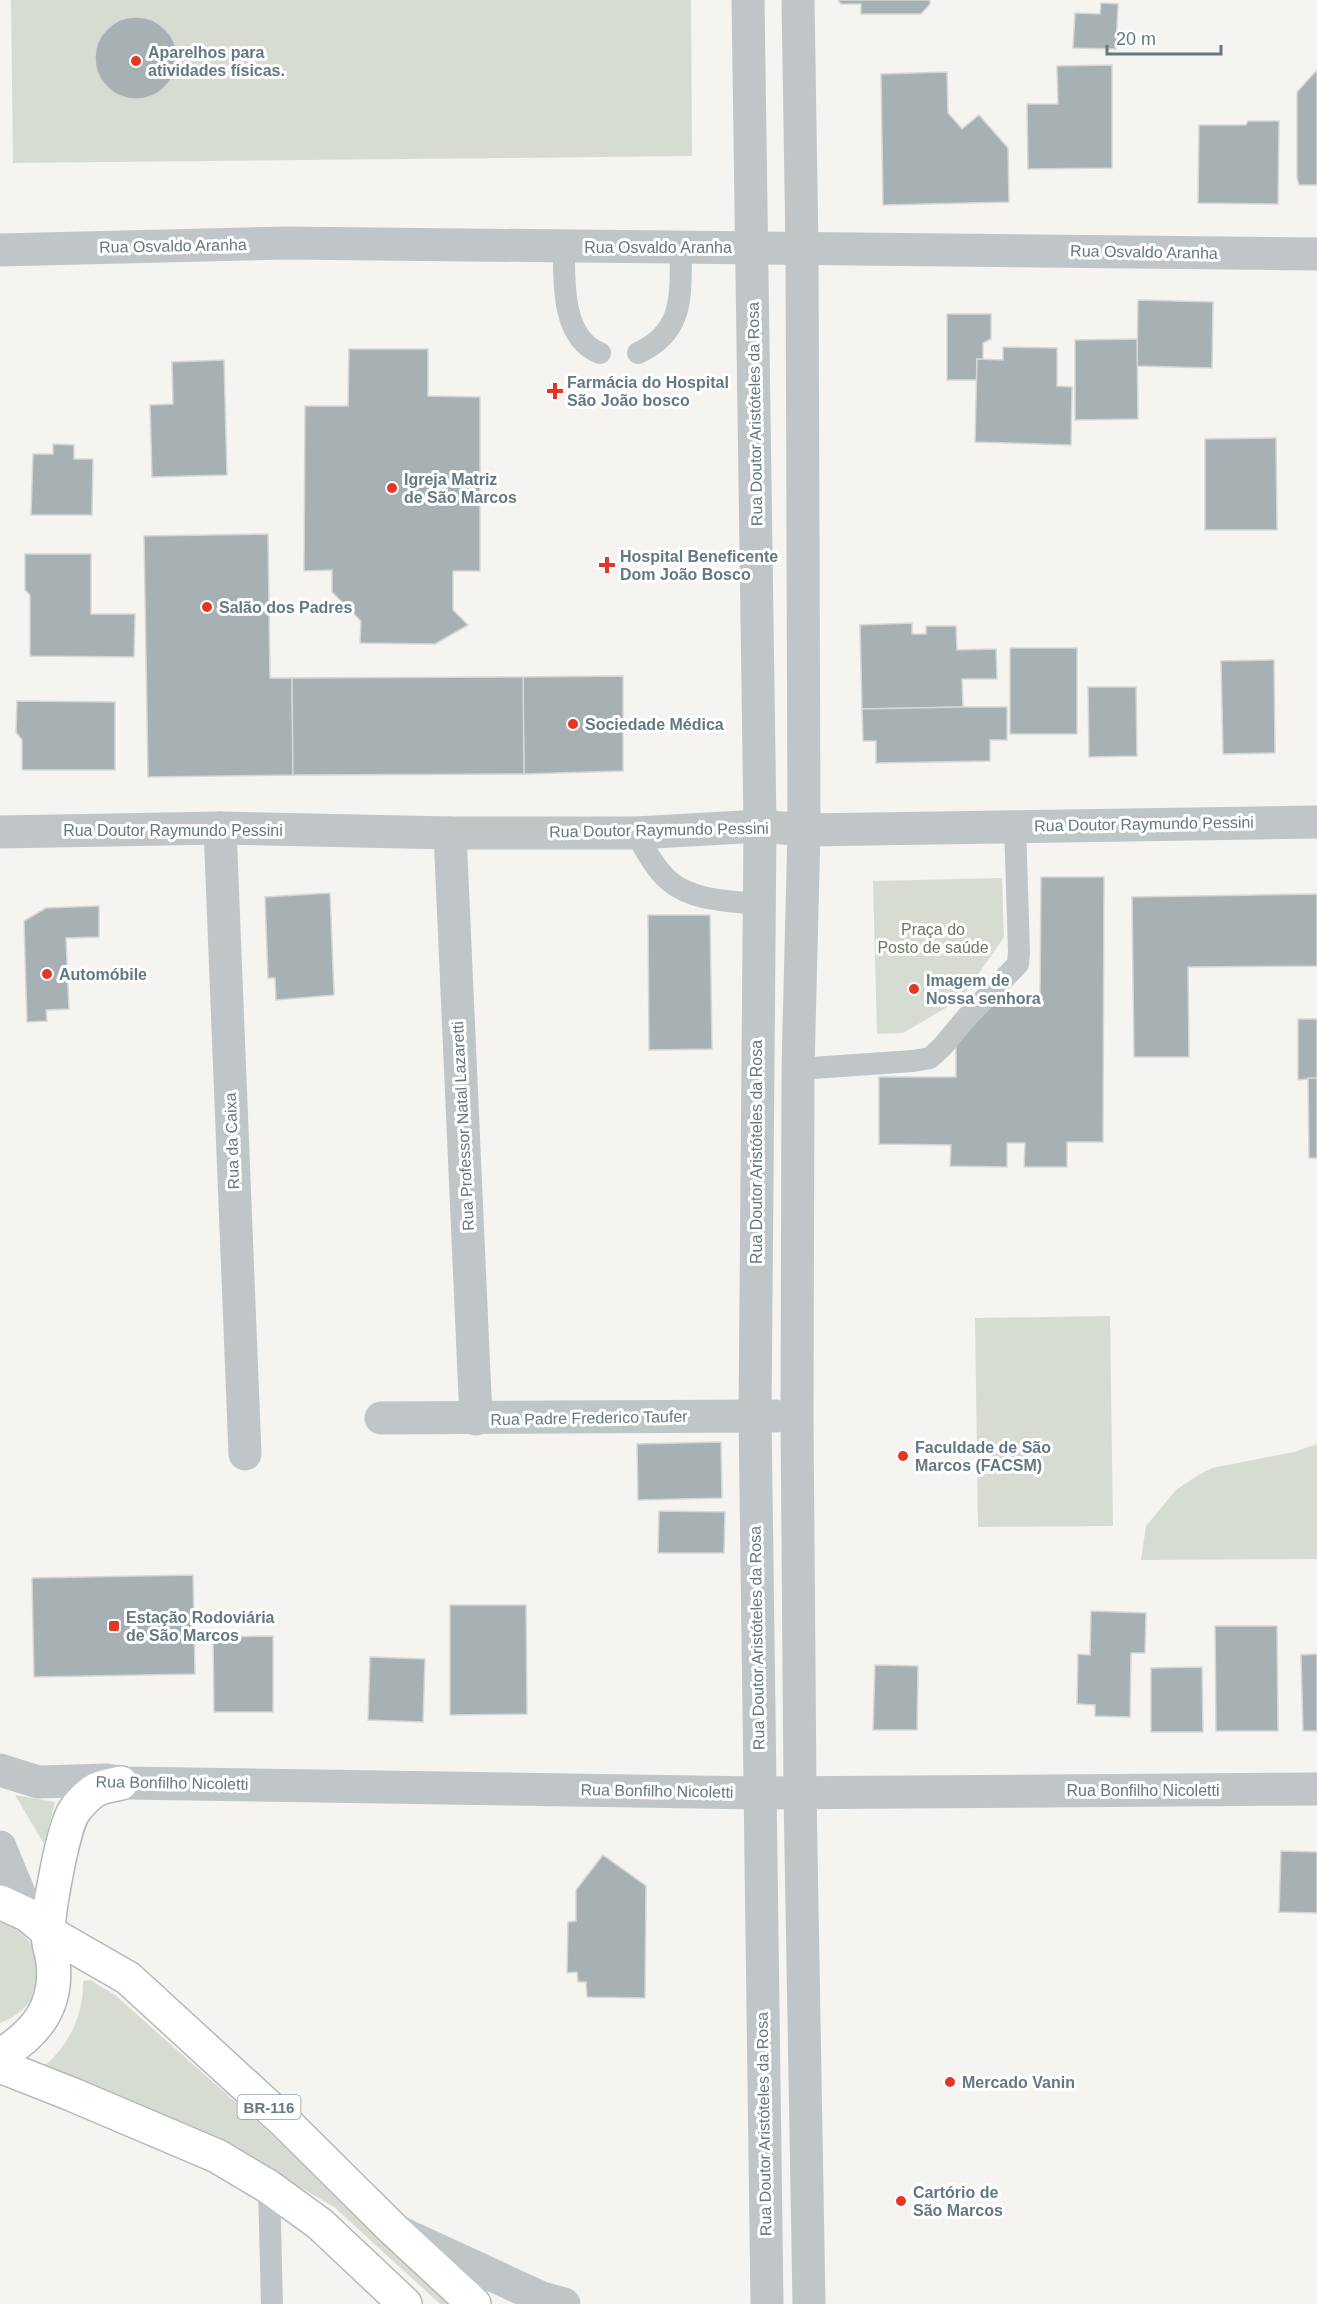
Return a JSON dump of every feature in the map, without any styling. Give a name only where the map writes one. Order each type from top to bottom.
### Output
[{"type":"main road","points":[[0,2056],[22,2042],[42,2020],[53,1993],[54,1963],[25,1916],[62,1850],[66,1830],[74,1810],[95,1790],[121,1783]]},
{"type":"main road","name":"BR-116","points":[[25,1916],[128,1978],[284,2121],[394,2230],[474,2304]]},
{"type":"main road","points":[[0,2066],[217,2156],[269,2187],[320,2224],[405,2304]]},
{"type":"street","name":"Rua Doutor Aristóteles da Rosa","points":[[748,0],[760,826],[754,1416],[767,2304]]},
{"type":"street","points":[[798,0],[802,248],[804,830],[798,1069],[797,1417],[800,1792],[809,2304]]},
{"type":"street","points":[[749,43],[799,44]]},
{"type":"street","name":"Rua Osvaldo Aranha","points":[[0,250],[286,243],[1317,254]]},
{"type":"street","name":"Rua Doutor Raymundo Pessini","points":[[0,832],[220,828],[636,833],[760,826],[804,830],[1317,822]]},
{"type":"street","name":"Rua da Caixa","points":[[220,828],[245,1454]]},
{"type":"street","name":"Rua Professor Natal Lazaretti","points":[[450,832],[476,1419]]},
{"type":"street","name":"Rua Padre Frederico Taufer","points":[[381,1418],[797,1417]]},
{"type":"street","name":"Rua Bonfilho Nicoletti","points":[[0,1770],[38,1782],[106,1780],[121,1783],[759,1793],[1317,1789]]},
{"type":"street","points":[[0,1847],[25,1916]]},
{"type":"street","points":[[394,2230],[542,2298],[564,2304]]},
{"type":"lane","points":[[564,247],[564,293],[567,312],[581,338],[592,350],[600,353]]},
{"type":"lane","points":[[638,353],[651,347],[666,333],[677,314],[680,303],[681,248]]},
{"type":"lane","points":[[798,1069],[930,1058],[1006,978],[1018,964],[1019,952],[1015,826]]},
{"type":"lane","points":[[636,833],[653,862],[668,880],[687,892],[711,899],[758,904]]},
{"type":"lane","points":[[269,2187],[272,2304]]},
{"type":"green space","points":[[11,0],[691,0],[692,156],[13,163]]},
{"type":"green space","name":"Praça do Posto de saúde","points":[[1002,878],[1004,937],[961,999],[903,1033],[877,1034],[873,881]]},
{"type":"green space","points":[[1110,1316],[1113,1526],[978,1527],[975,1318]]},
{"type":"green space","points":[[1317,1444],[1317,1559],[1141,1560],[1146,1526],[1176,1490],[1198,1475],[1212,1468],[1294,1452]]},
{"type":"green space","points":[[15,1795],[55,1802],[44,1844]]},
{"type":"green space","points":[[0,1920],[17,1930],[29,1942],[37,1957],[39,1972],[37,1987],[30,2001],[17,2014],[0,2023]]},
{"type":"green space","points":[[90,1980],[115,1995],[259,2123],[454,2304],[440,2304],[334,2207],[259,2163],[40,2069],[59,2052],[66,2041],[81,2006],[83,1981]]},
{"type":"building","points":[[838,0],[930,0],[930,4],[921,14],[861,14],[861,4],[841,4]]},
{"type":"building","points":[[1101,3],[1118,4],[1116,49],[1073,48],[1075,13],[1100,14]]},
{"type":"building","name":"Aparelhos para atividades físicas.","points":[[136,17],[152,20],[165,29],[174,42],[177,58],[174,74],[165,87],[152,96],[136,99],[120,96],[107,87],[98,74],[95,58],[98,42],[107,29],[120,20]]},
{"type":"building","points":[[1112,65],[1112,168],[1028,169],[1027,104],[1058,104],[1057,66]]},
{"type":"building","points":[[1317,70],[1317,185],[1299,185],[1297,178],[1297,92]]},
{"type":"building","points":[[947,72],[948,113],[962,129],[979,115],[1008,148],[1009,202],[883,205],[881,74]]},
{"type":"building","points":[[1248,121],[1279,121],[1278,204],[1198,203],[1199,125],[1246,125]]},
{"type":"building","points":[[1138,300],[1213,302],[1212,368],[1137,366]]},
{"type":"building","points":[[947,314],[991,314],[991,339],[983,343],[983,360],[977,359],[977,380],[947,380]]},
{"type":"building","points":[[1137,339],[1138,419],[1075,420],[1075,340]]},
{"type":"building","points":[[1003,347],[1057,348],[1057,386],[1072,387],[1071,445],[975,442],[977,359],[1003,360]]},
{"type":"building","name":"Igreja Matriz de São Marcos","points":[[349,349],[428,349],[428,396],[480,397],[480,571],[453,571],[453,610],[468,625],[435,644],[360,643],[361,621],[332,592],[332,570],[304,571],[305,406],[348,406]]},
{"type":"building","points":[[224,360],[227,475],[152,477],[150,405],[173,404],[172,362]]},
{"type":"building","points":[[1276,438],[1277,530],[1205,530],[1205,439]]},
{"type":"building","points":[[53,444],[74,445],[74,459],[93,459],[92,515],[31,515],[33,454],[53,454]]},
{"type":"building","name":"Salão dos Padres","points":[[268,534],[270,678],[292,678],[293,775],[148,777],[144,536]]},
{"type":"building","points":[[25,554],[91,554],[91,614],[135,614],[134,657],[30,656],[30,595],[25,590]]},
{"type":"building","points":[[912,623],[912,634],[926,634],[926,626],[956,626],[957,650],[996,649],[997,679],[962,679],[963,707],[862,709],[860,625]]},
{"type":"building","points":[[1010,648],[1077,648],[1077,734],[1010,734]]},
{"type":"building","points":[[1274,660],[1275,753],[1223,754],[1221,661]]},
{"type":"building","name":"Sociedade Médica","points":[[623,676],[623,771],[524,774],[523,677]]},
{"type":"building","points":[[523,677],[524,774],[293,775],[292,678]]},
{"type":"building","points":[[1088,687],[1136,687],[1137,756],[1089,757]]},
{"type":"building","points":[[17,701],[115,702],[115,770],[22,770],[22,740],[16,732]]},
{"type":"building","points":[[1007,707],[1007,740],[990,740],[990,761],[876,763],[876,741],[863,741],[862,709]]},
{"type":"building","points":[[1041,877],[1104,877],[1103,1142],[1067,1142],[1067,1167],[1024,1167],[1025,1143],[1007,1143],[1007,1167],[950,1166],[951,1145],[879,1144],[879,1077],[956,1077],[956,1036],[993,1000],[1040,1000]]},
{"type":"building","points":[[330,893],[334,995],[276,1000],[275,978],[268,978],[265,897]]},
{"type":"building","points":[[1317,894],[1317,966],[1188,967],[1189,1057],[1134,1057],[1132,897]]},
{"type":"building","name":"Automóbile","points":[[99,906],[99,937],[66,938],[69,1009],[46,1010],[47,1021],[27,1022],[24,921],[46,908]]},
{"type":"building","points":[[648,915],[710,915],[712,1049],[649,1050]]},
{"type":"building","points":[[1298,1019],[1317,1019],[1317,1078],[1298,1080]]},
{"type":"building","points":[[1308,1078],[1317,1078],[1317,1158],[1309,1158]]},
{"type":"building","points":[[721,1442],[722,1498],[638,1500],[637,1444]]},
{"type":"building","points":[[659,1511],[725,1512],[724,1553],[658,1553]]},
{"type":"building","name":"Estação Rodoviária de São Marcos","points":[[193,1575],[195,1674],[34,1677],[32,1578]]},
{"type":"building","points":[[450,1605],[526,1605],[527,1714],[450,1715]]},
{"type":"building","points":[[1091,1611],[1146,1613],[1145,1653],[1131,1653],[1130,1717],[1095,1716],[1095,1705],[1077,1704],[1078,1654],[1090,1655]]},
{"type":"building","points":[[1215,1626],[1277,1626],[1278,1731],[1216,1731]]},
{"type":"building","points":[[273,1636],[273,1712],[214,1712],[213,1637]]},
{"type":"building","points":[[1317,1654],[1317,1731],[1303,1731],[1301,1655]]},
{"type":"building","points":[[370,1657],[425,1659],[423,1722],[368,1720]]},
{"type":"building","points":[[875,1665],[918,1666],[917,1730],[873,1730]]},
{"type":"building","points":[[1202,1667],[1203,1732],[1151,1732],[1151,1668]]},
{"type":"building","points":[[1281,1851],[1317,1852],[1317,1913],[1279,1912]]},
{"type":"building","points":[[603,1855],[646,1886],[645,1998],[587,1997],[586,1982],[578,1982],[577,1972],[567,1973],[568,1922],[576,1921],[576,1890]]},
{"type":"place","name":"Aparelhos para atividades físicas.","points":[[136,61]]},
{"type":"place","name":"Farmácia do Hospital São João bosco","points":[[555,391]]},
{"type":"place","name":"Igreja Matriz de São Marcos","points":[[392,488]]},
{"type":"place","name":"Hospital Beneficente Dom João Bosco","points":[[607,565]]},
{"type":"place","name":"Salão dos Padres","points":[[207,607]]},
{"type":"place","name":"Sociedade Médica","points":[[573,724]]},
{"type":"place","name":"Automóbile","points":[[47,974]]},
{"type":"place","name":"Imagem de Nossa senhora","points":[[914,989]]},
{"type":"place","name":"Faculdade de São Marcos (FACSM)","points":[[903,1456]]},
{"type":"place","name":"Estação Rodoviária de São Marcos","points":[[114,1626]]},
{"type":"place","name":"Mercado Vanin","points":[[950,2082]]},
{"type":"place","name":"Cartório de São Marcos","points":[[901,2201]]}]
